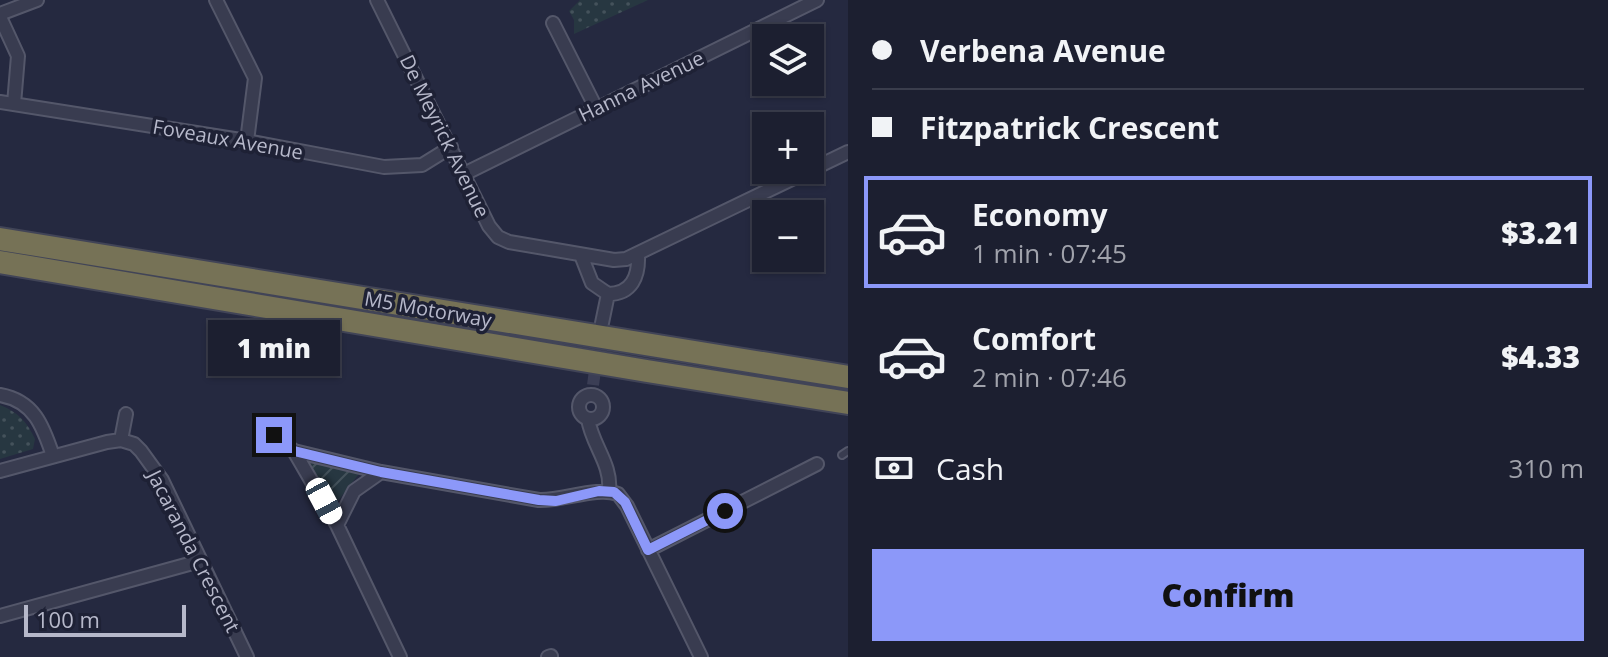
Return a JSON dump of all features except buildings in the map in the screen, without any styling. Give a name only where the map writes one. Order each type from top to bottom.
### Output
[{"type":"highway","name":"M5 Motorway","points":[[0,239],[848,377]]},
{"type":"highway","name":"M5 Motorway","points":[[0,262],[848,403]]},
{"type":"street","points":[[14,104],[18,56],[0,16],[37,0]]},
{"type":"street","points":[[216,0],[255,78],[247,141]]},
{"type":"street","name":"De Meyrick Avenue","points":[[377,0],[489,226],[498,237],[509,242],[614,260],[638,255]]},
{"type":"street","name":"Hanna Avenue","points":[[464,174],[817,0]]},
{"type":"street","points":[[553,23],[596,108]]},
{"type":"street","name":"Foveaux Avenue","points":[[0,102],[247,141],[384,167],[422,165],[451,147]]},
{"type":"street","points":[[581,255],[592,283],[608,294],[622,292],[631,285],[638,272],[638,255],[848,152]]},
{"type":"street","points":[[602,323],[608,294]]},
{"type":"street","points":[[592,390],[579,403],[581,415],[588,419],[609,471],[609,491]]},
{"type":"street","points":[[0,395],[14,397],[37,416],[53,456]]},
{"type":"street","points":[[0,471],[121,440],[126,414]]},
{"type":"street","points":[[274,435],[294,451],[337,525],[400,657]]},
{"type":"street","name":"Jacaranda Crescent","points":[[121,440],[141,451],[162,480],[247,657]]},
{"type":"street","points":[[294,451],[381,472],[539,500],[556,501],[609,491],[618,494],[625,502],[701,657]]},
{"type":"street","points":[[648,550],[817,464]]},
{"type":"street","points":[[337,525],[354,491],[381,472]]},
{"type":"street","points":[[0,616],[200,561]]},
{"type":"shaded area","points":[[580,0],[648,0],[574,34],[574,20],[569,11]]},
{"type":"shaded area","points":[[0,405],[17,414],[25,423],[35,439],[33,449],[0,459]]},
{"type":"shaded area","points":[[309,461],[357,472],[358,475],[332,504],[307,464]]},
{"type":"tunnel","points":[[593,385],[600,334]]},
{"type":"route","points":[[274,435],[294,451],[381,472],[539,500],[556,501],[599,491],[614,492],[625,502],[648,550],[725,511]]}]
